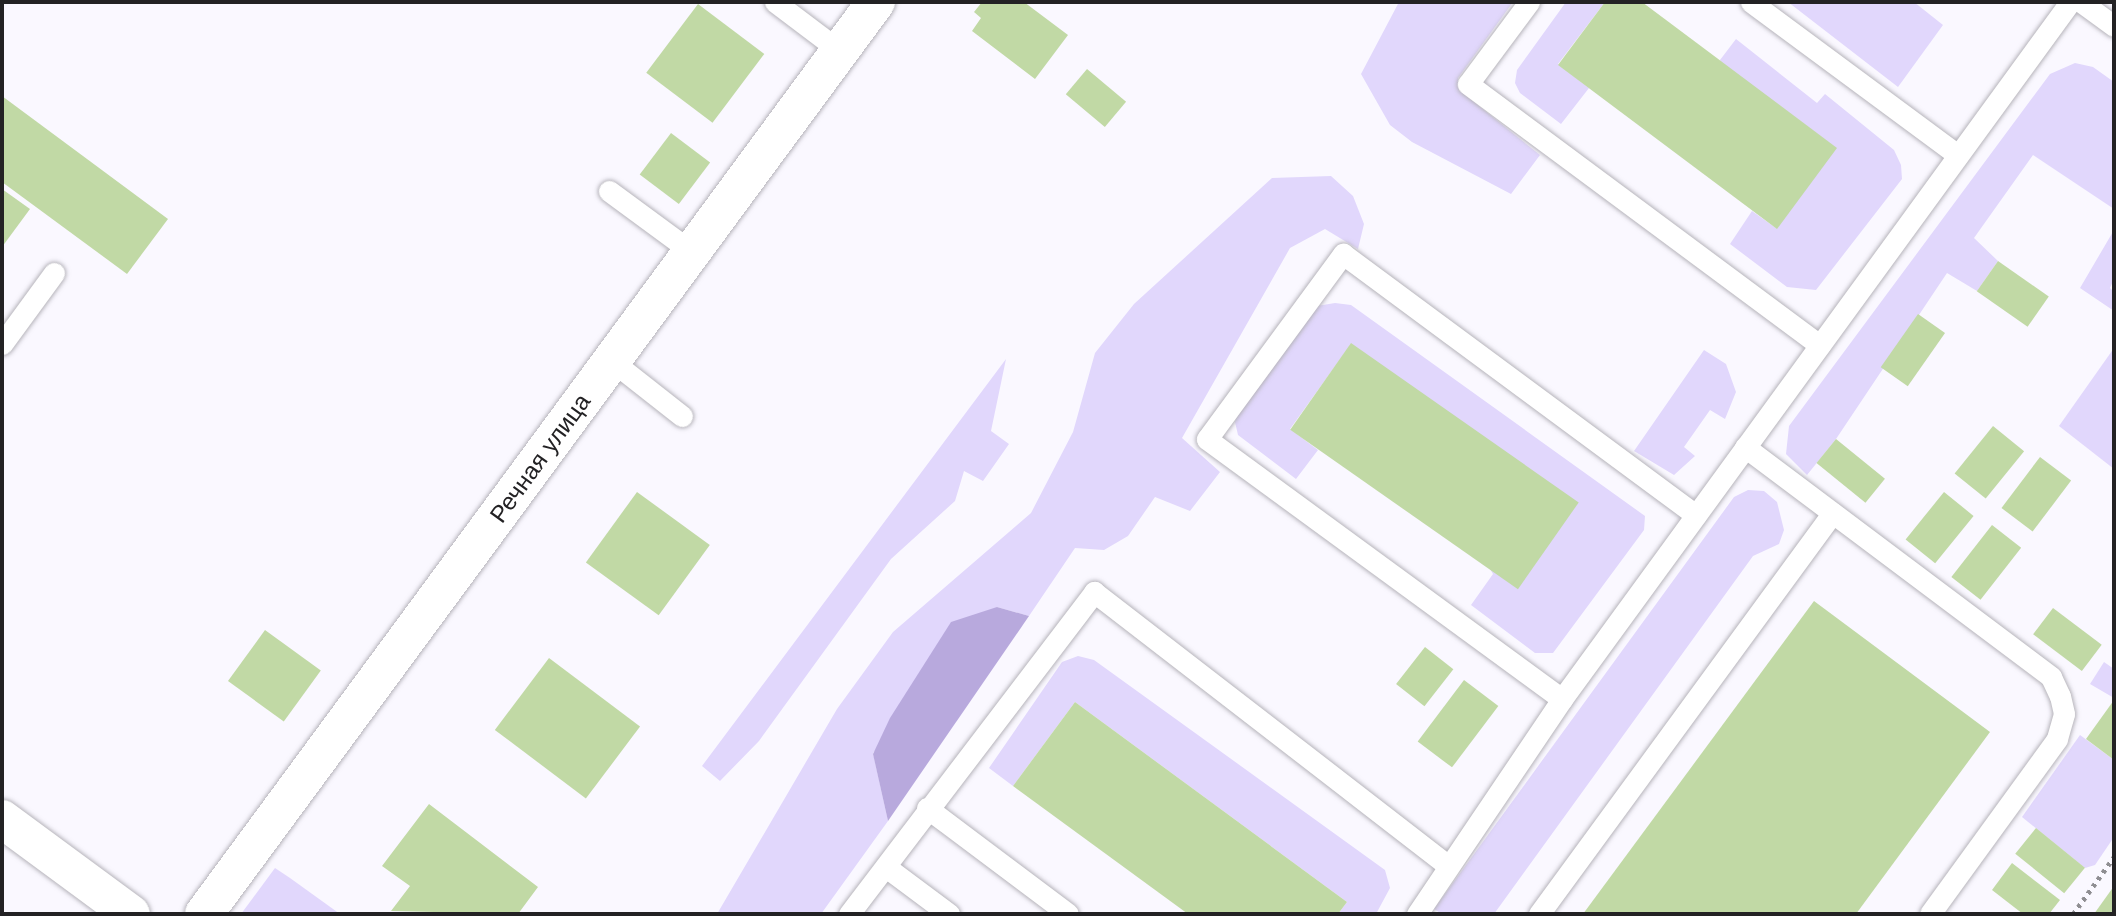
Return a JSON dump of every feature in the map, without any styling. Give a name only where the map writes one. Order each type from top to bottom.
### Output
[{"type":"street","name":"Речная улица","points":[[204,914],[876,2]]},
{"type":"street","points":[[2,819],[131,914]]},
{"type":"lane","points":[[775,2],[840,51]]},
{"type":"lane","points":[[1529,2],[1468,84],[1820,345]]},
{"type":"lane","points":[[1751,2],[1958,155]]},
{"type":"lane","points":[[1417,914],[1562,699],[2070,2]]},
{"type":"lane","points":[[2081,2],[2114,26]]},
{"type":"lane","points":[[609,191],[692,252]]},
{"type":"lane","points":[[1562,699],[1208,439],[1215,428],[1343,254],[1696,515]]},
{"type":"lane","points":[[2,344],[54,273]]},
{"type":"lane","points":[[611,361],[682,416]]},
{"type":"lane","points":[[1745,447],[2051,677],[2060,695],[2064,714],[2057,739],[1930,914]]},
{"type":"lane","points":[[1539,914],[1833,513]]},
{"type":"lane","points":[[849,914],[886,867],[927,807],[1094,592],[1448,866]]},
{"type":"lane","points":[[927,807],[1068,914]]},
{"type":"lane","points":[[886,867],[949,914]]},
{"type":"path","points":[[2073,914],[2114,857]]},
{"type":"shaded area","points":[[1399,2],[1513,2],[1458,78],[1459,90],[1540,155],[1511,194],[1412,142],[1390,125],[1361,74]]},
{"type":"shaded area","points":[[1566,2],[1605,2],[1558,64],[1589,88],[1561,124],[1520,93],[1515,83],[1517,70]]},
{"type":"shaded area","points":[[1788,2],[1914,2],[1943,25],[1898,87]]},
{"type":"shaded area","points":[[1736,39],[1817,103],[1825,94],[1894,150],[1901,165],[1902,179],[1816,290],[1787,287],[1730,244],[1752,211],[1776,228],[1720,60]]},
{"type":"shaded area","points":[[2075,63],[2093,67],[2114,82],[2114,209],[2033,155],[1974,238],[1998,261],[1977,291],[1947,273],[1836,439],[1807,475],[1786,454],[1789,426],[2050,74]]},
{"type":"shaded area","points":[[1331,176],[1353,196],[1364,224],[1358,249],[1325,229],[1290,248],[1182,438],[1220,472],[1190,511],[1155,497],[1128,536],[1104,550],[1075,548],[1029,616],[997,607],[873,753],[888,821],[821,914],[717,914],[837,709],[893,632],[1031,513],[1073,432],[1095,353],[1134,304],[1272,178]]},
{"type":"shaded area","points":[[2114,230],[2114,279],[2110,288],[2114,292],[2114,311],[2080,288]]},
{"type":"shaded area","points":[[1335,303],[1351,305],[1645,516],[1644,530],[1553,653],[1535,653],[1471,605],[1493,574],[1351,344],[1290,429],[1318,450],[1296,479],[1238,435],[1235,422],[1239,410],[1317,306]]},
{"type":"shaded area","points":[[2114,348],[2114,469],[2059,426]]},
{"type":"shaded area","points":[[1704,350],[1726,364],[1736,392],[1725,419],[1710,410],[1684,447],[1695,456],[1674,475],[1634,451]]},
{"type":"shaded area","points":[[1006,359],[991,431],[1009,444],[983,481],[964,471],[955,501],[891,559],[759,741],[720,781],[702,766]]},
{"type":"shaded area","points":[[1748,490],[1764,491],[1777,502],[1784,530],[1779,544],[1753,556],[1494,914],[1442,914],[1434,909],[1734,497]]},
{"type":"shaded area","points":[[997,607],[1029,616],[888,821],[873,754],[890,718],[951,622]]},
{"type":"shaded area","points":[[1078,656],[1094,660],[1385,870],[1390,888],[1376,914],[1338,914],[1347,902],[1075,702],[1013,786],[989,768],[1062,662]]},
{"type":"shaded area","points":[[2104,662],[2114,669],[2114,698],[2090,684]]},
{"type":"shaded area","points":[[2080,735],[2114,760],[2114,837],[2095,865],[2085,868],[2022,817]]},
{"type":"shaded area","points":[[275,868],[290,878],[340,914],[241,914]]},
{"type":"building","points":[[982,2],[1024,2],[1068,35],[1035,79],[972,31],[981,18],[974,12]]},
{"type":"building","points":[[1605,2],[1642,2],[1837,148],[1777,229],[1558,65]]},
{"type":"building","points":[[698,4],[764,54],[713,123],[646,73]]},
{"type":"building","points":[[1087,69],[1126,102],[1105,127],[1066,94]]},
{"type":"building","points":[[2,96],[168,219],[127,274],[2,182]]},
{"type":"building","points":[[671,133],[710,162],[679,204],[640,175]]},
{"type":"building","points":[[2,189],[30,209],[2,247]]},
{"type":"building","points":[[1998,261],[2049,297],[2028,327],[1977,291]]},
{"type":"building","points":[[1918,314],[1945,333],[1908,386],[1881,367]]},
{"type":"building","points":[[1351,343],[1579,502],[1518,589],[1290,430]]},
{"type":"building","points":[[1993,426],[2024,451],[1986,499],[1955,473]]},
{"type":"building","points":[[1836,439],[1885,479],[1865,503],[1816,463]]},
{"type":"building","points":[[2040,457],[2071,480],[2033,532],[2001,508]]},
{"type":"building","points":[[637,492],[710,545],[659,615],[586,562]]},
{"type":"building","points":[[1944,492],[1974,516],[1935,563],[1906,539]]},
{"type":"building","points":[[1992,525],[2021,548],[1981,600],[1951,577]]},
{"type":"building","points":[[1814,601],[1990,732],[1856,914],[1583,914]]},
{"type":"building","points":[[2053,608],[2102,645],[2082,671],[2033,634]]},
{"type":"building","points":[[265,630],[321,671],[284,722],[228,681]]},
{"type":"building","points":[[1425,647],[1453,669],[1424,706],[1396,684]]},
{"type":"building","points":[[549,658],[640,727],[586,798],[495,730]]},
{"type":"building","points":[[1464,680],[1498,706],[1452,767],[1418,741]]},
{"type":"building","points":[[2114,700],[2114,760],[2086,739]]},
{"type":"building","points":[[1075,702],[1347,902],[1338,914],[1188,914],[1013,786]]},
{"type":"building","points":[[429,804],[538,887],[518,914],[391,911],[410,886],[382,866]]},
{"type":"building","points":[[2036,828],[2085,868],[2064,893],[2015,854]]},
{"type":"building","points":[[2012,863],[2060,900],[2049,914],[2023,914],[1992,890]]},
{"type":"building","points":[[2114,886],[2114,914],[2094,914]]}]
